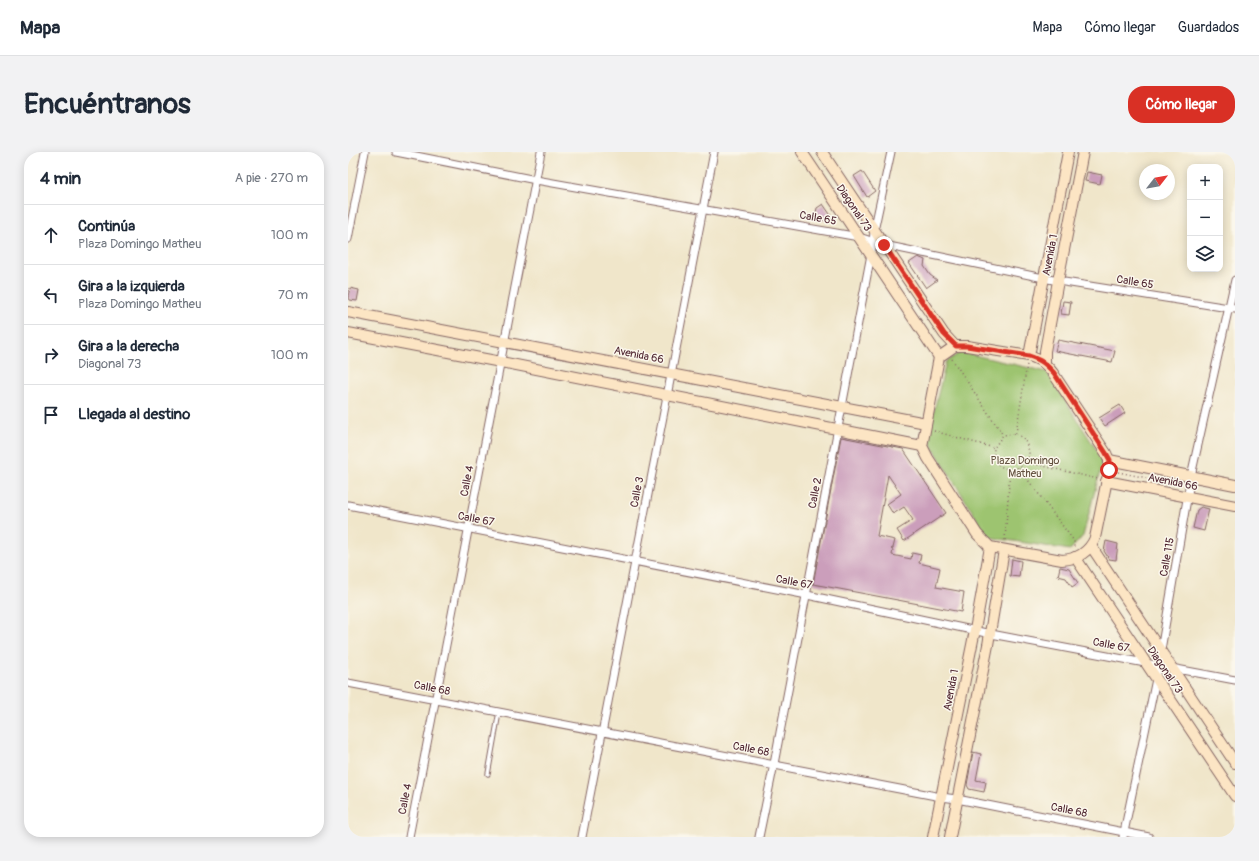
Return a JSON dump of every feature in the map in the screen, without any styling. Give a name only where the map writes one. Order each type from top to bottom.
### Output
[{"type":"main road","name":"Diagonal 73","points":[[802,152],[871,255],[947,351]]},
{"type":"main road","name":"Diagonal 73","points":[[822,152],[874,236],[884,245],[944,334],[947,351]]},
{"type":"main road","name":"Avenida 1","points":[[1029,356],[1068,152]]},
{"type":"main road","name":"Avenida 1","points":[[1045,363],[1045,351],[1083,152]]},
{"type":"main road","name":"Avenida 66","points":[[348,312],[926,423]]},
{"type":"main road","points":[[348,333],[922,446]]},
{"type":"main road","points":[[967,346],[1029,356],[1045,363],[1054,373],[1106,453],[1109,465],[1095,538],[1091,546],[1084,552],[1069,559],[1062,560],[990,547],[977,534],[928,458],[922,446],[926,423],[947,351],[967,346]]},
{"type":"main road","name":"Avenida 66","points":[[1109,465],[1191,476],[1235,485]]},
{"type":"main road","name":"Avenida 66","points":[[1106,481],[1189,492],[1235,506]]},
{"type":"main road","name":"Diagonal 73","points":[[1091,546],[1235,763]]},
{"type":"main road","name":"Avenida 1","points":[[933,837],[975,630],[990,547]]},
{"type":"main road","points":[[950,837],[991,634],[1004,550]]},
{"type":"main road","name":"Diagonal 73","points":[[1075,557],[1235,796]]},
{"type":"street","points":[[348,239],[365,152]]},
{"type":"street","name":"Calle 65","points":[[396,152],[536,180],[704,208],[859,237],[874,236]]},
{"type":"street","name":"Calle 4","points":[[409,837],[541,152]]},
{"type":"street","name":"Calle 3","points":[[582,837],[714,152]]},
{"type":"street","name":"Calle 2","points":[[759,837],[839,429],[874,236],[891,152]]},
{"type":"street","name":"Calle 65","points":[[884,245],[1058,281],[1232,308]]},
{"type":"street","name":"Calle 115","points":[[1123,834],[1156,679],[1191,476],[1232,308],[1235,280]]},
{"type":"street","name":"Calle 67","points":[[348,505],[807,595],[991,634],[1235,680]]},
{"type":"street","name":"Calle 68","points":[[348,683],[957,799],[1123,834],[1149,837]]},
{"type":"lane","points":[[488,774],[499,712]]},
{"type":"path","points":[[947,351],[1003,435]]},
{"type":"path","points":[[1016,434],[1029,356]]},
{"type":"path","points":[[926,423],[932,431],[994,448]]},
{"type":"path","points":[[1016,434],[1026,440],[1030,451],[1026,462],[1019,468],[1010,470],[1000,466],[994,458],[994,448],[1003,435],[1016,434]]},
{"type":"path","points":[[1026,462],[1106,481]]},
{"type":"path","points":[[1109,465],[1189,492]]},
{"type":"path","points":[[1019,468],[1074,542],[1075,557]]},
{"type":"path","points":[[1004,550],[1010,470]]},
{"type":"green space","name":"Plaza Domingo Matheu","points":[[961,352],[1047,372],[1103,460],[1083,536],[1070,550],[988,537],[927,438],[946,362]]},
{"type":"building","points":[[862,171],[875,191],[867,197],[854,176]]},
{"type":"building","points":[[1087,172],[1102,175],[1100,184],[1085,181]]},
{"type":"building","points":[[823,204],[832,217],[830,222],[815,217],[817,208]]},
{"type":"building","points":[[918,257],[925,260],[924,266],[930,275],[937,280],[926,288],[909,263]]},
{"type":"building","points":[[350,288],[359,290],[357,301],[350,300],[348,296]]},
{"type":"building","points":[[1063,301],[1071,302],[1069,315],[1061,314]]},
{"type":"building","points":[[1058,340],[1115,351],[1112,362],[1055,351]]},
{"type":"building","points":[[1120,405],[1125,413],[1105,426],[1099,418]]},
{"type":"building","points":[[841,437],[903,449],[946,513],[904,541],[897,530],[913,520],[904,507],[893,514],[887,504],[901,494],[888,475],[877,536],[895,540],[893,548],[891,549],[893,550],[892,555],[911,559],[912,553],[921,555],[919,563],[940,568],[936,587],[964,592],[961,612],[813,584]]},
{"type":"building","points":[[1201,507],[1209,509],[1204,531],[1193,528],[1197,510]]},
{"type":"building","points":[[1106,541],[1118,544],[1116,560],[1109,559],[1104,551]]},
{"type":"building","points":[[1012,559],[1021,561],[1019,577],[1010,576]]},
{"type":"building","points":[[1060,567],[1069,569],[1078,583],[1072,587],[1066,578],[1058,576]]},
{"type":"building","points":[[973,752],[981,754],[976,780],[986,782],[984,792],[969,789],[967,785]]},
{"type":"route","points":[[884,245],[949,341],[956,346],[967,346],[1029,356],[1045,363],[1054,373],[1106,453],[1110,460],[1109,470]]}]
